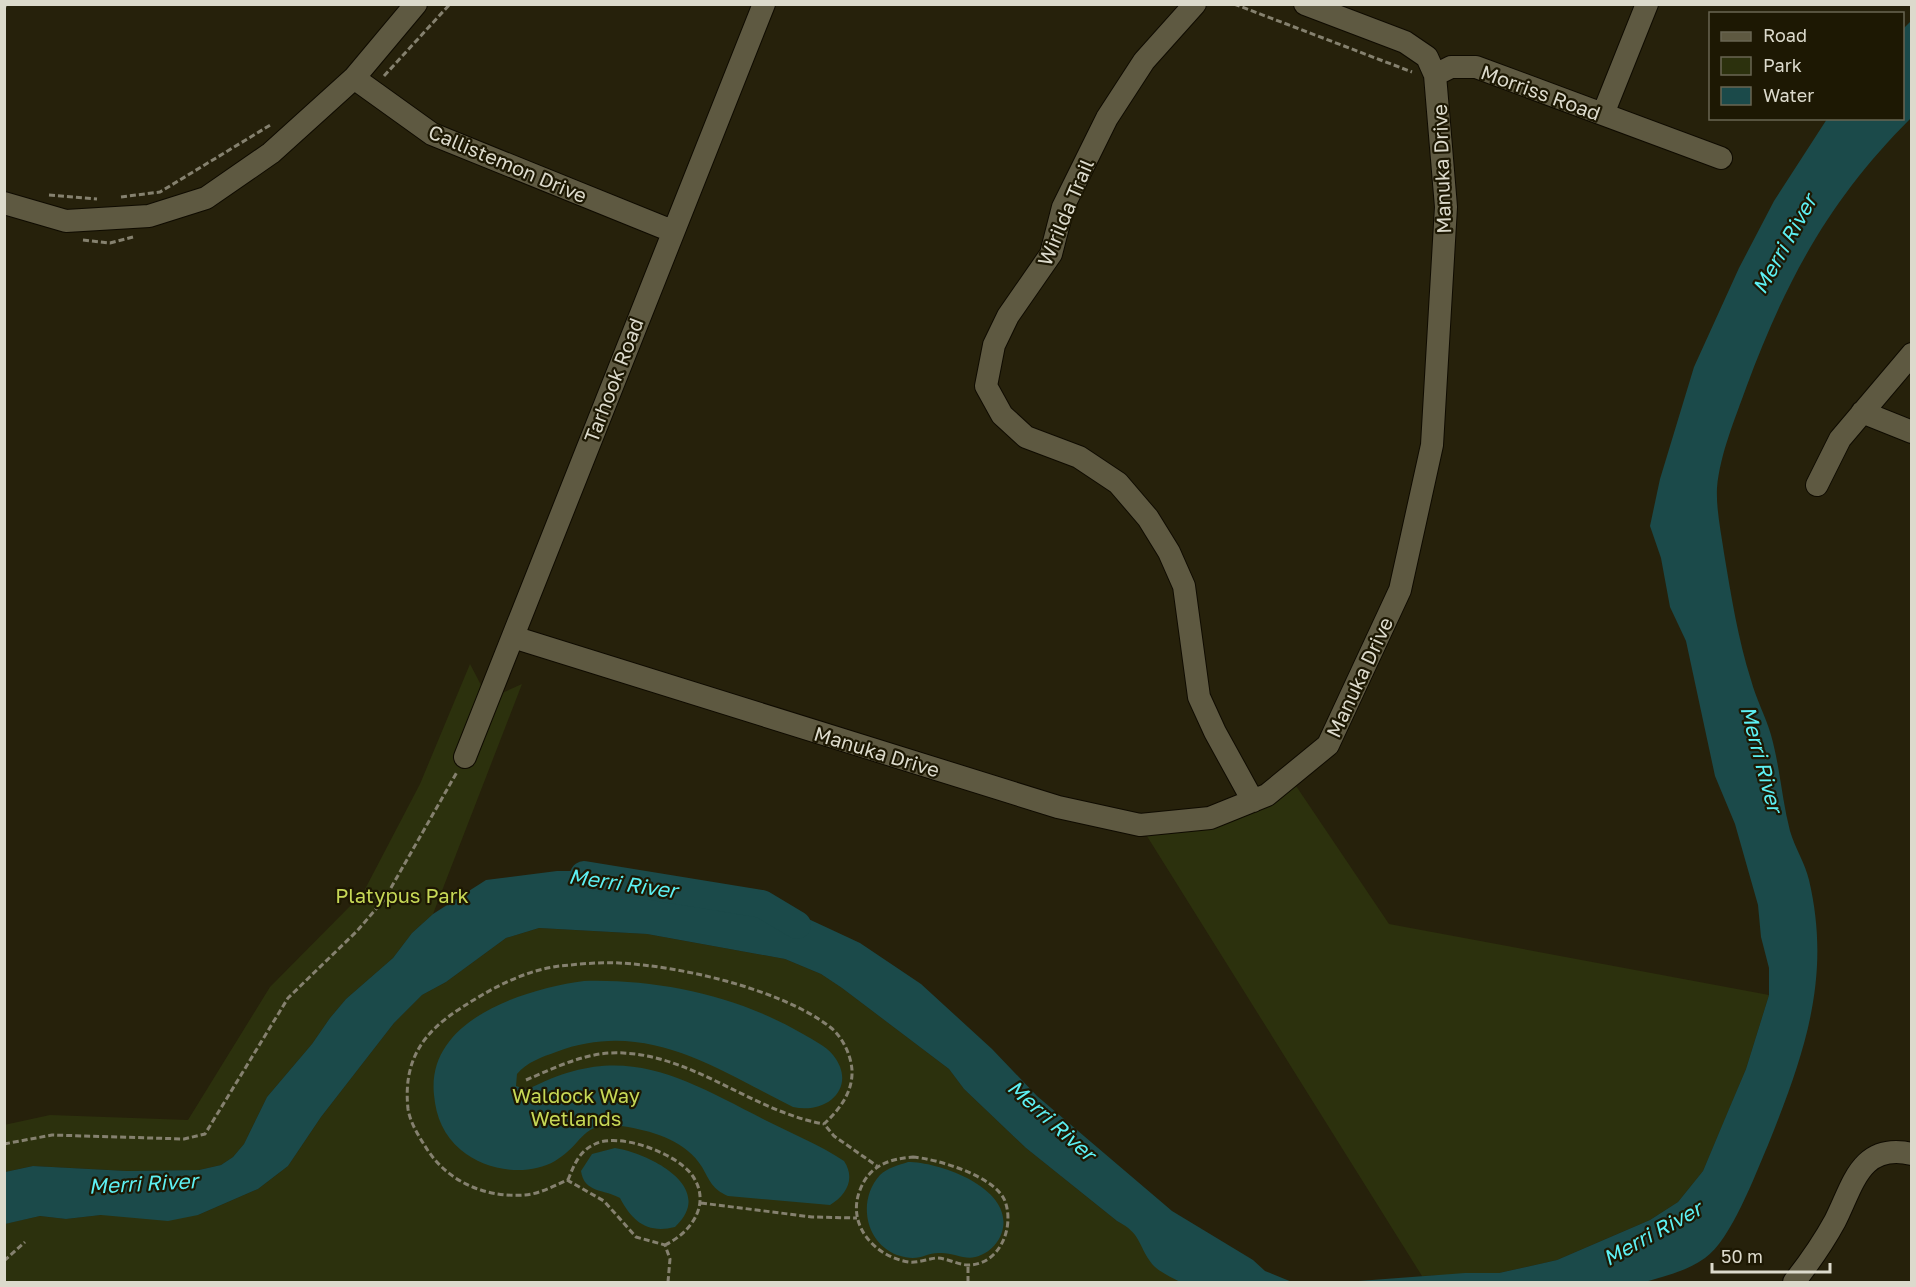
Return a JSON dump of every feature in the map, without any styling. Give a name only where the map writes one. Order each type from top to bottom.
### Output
[{"type":"street","points":[[4,203],[66,221],[149,216],[206,198],[271,153],[354,78],[416,4]]},
{"type":"street","name":"Tarhook Road","points":[[465,757],[764,4]]},
{"type":"street","name":"Wirilda Trail","points":[[1195,4],[1144,62],[1107,118],[1063,207],[1051,254],[1008,316],[994,345],[986,386],[1002,415],[1026,437],[1080,457],[1118,483],[1148,518],[1169,552],[1184,586],[1199,697],[1215,732],[1253,801]]},
{"type":"street","points":[[1603,114],[1647,4]]},
{"type":"street","points":[[1312,6],[1405,42],[1427,57],[1436,78]]},
{"type":"street","name":"Morriss Road","points":[[1436,78],[1451,67],[1476,67],[1721,158]]},
{"type":"street","name":"Callistemon Drive","points":[[354,78],[432,134],[672,231]]},
{"type":"street","name":"Manuka Drive","points":[[513,637],[1058,807],[1140,825],[1210,818],[1267,795],[1328,745],[1400,590],[1432,445],[1446,207],[1436,78]]},
{"type":"street","points":[[1817,485],[1840,439],[1911,354]]},
{"type":"street","points":[[1862,412],[1911,432]]},
{"type":"street","points":[[1794,1282],[1812,1259],[1835,1220],[1854,1176],[1874,1157],[1896,1151],[1911,1154]]},
{"type":"path","points":[[4,9],[6,4]]},
{"type":"path","points":[[1234,4],[1436,78]]},
{"type":"path","points":[[116,198],[160,192],[262,132],[279,119]]},
{"type":"path","points":[[41,194],[105,200]]},
{"type":"path","points":[[4,1144],[52,1135],[184,1139],[205,1134],[288,998],[356,932],[384,900],[465,757]]},
{"type":"path","points":[[567,1180],[604,1201],[636,1237],[665,1245],[675,1240],[687,1229],[697,1217],[701,1203],[698,1188],[691,1173],[675,1161],[652,1149],[611,1139],[595,1143],[581,1153],[567,1180],[527,1195],[499,1194],[471,1188],[451,1176],[431,1157],[409,1114],[407,1093],[409,1070],[420,1045],[434,1027],[493,988],[533,972],[558,966],[619,963],[687,973],[743,986],[812,1016],[831,1027],[844,1044],[852,1062],[852,1079],[846,1097],[836,1113],[824,1124]]},
{"type":"path","points":[[526,1080],[578,1059],[608,1053],[668,1060],[780,1113],[824,1124],[834,1136],[877,1166]]},
{"type":"path","points":[[895,1158],[930,1158],[980,1178],[1003,1196],[1008,1215],[1007,1236],[992,1255],[968,1265],[952,1260],[910,1262],[894,1258],[878,1250],[867,1239],[855,1209],[865,1176],[877,1166],[895,1158]]},
{"type":"path","points":[[701,1203],[812,1218],[857,1218]]},
{"type":"path","points":[[4,1261],[25,1242]]},
{"type":"path","points":[[665,1245],[670,1259],[668,1282]]},
{"type":"path","points":[[968,1265],[968,1282]]},
{"type":"green space","name":"Platypus Park","points":[[470,664],[481,685],[502,693],[522,684],[433,914],[412,933],[393,958],[346,999],[330,1018],[312,1044],[267,1097],[244,1144],[233,1157],[221,1165],[199,1170],[127,1171],[33,1166],[5,1172],[4,1125],[50,1115],[188,1120],[270,987],[363,893],[420,784]]},
{"type":"green space","points":[[1290,777],[1389,924],[1769,995],[1746,1069],[1703,1171],[1678,1202],[1650,1220],[1557,1260],[1499,1273],[1422,1276],[1140,825],[1210,818]]},
{"type":"green space","name":"Waldock Way Wetlands","points":[[539,928],[647,934],[785,959],[821,974],[949,1069],[964,1089],[1026,1148],[1117,1221],[1133,1229],[1153,1265],[1180,1282],[5,1282],[4,1224],[40,1216],[66,1219],[101,1215],[198,1215],[258,1189],[288,1166],[321,1117],[394,1023],[422,995],[446,982],[506,938]]},
{"type":"water","points":[[1911,21],[1911,118],[1856,180],[1833,211],[1794,277],[1761,349],[1728,437],[1717,488],[1718,512],[1735,617],[1753,687],[1771,735],[1790,831],[1809,880],[1815,916],[1817,950],[1816,983],[1803,1047],[1781,1112],[1749,1189],[1724,1237],[1705,1258],[1683,1270],[1645,1282],[1345,1282],[1465,1273],[1499,1273],[1557,1260],[1650,1220],[1678,1202],[1703,1171],[1746,1069],[1769,995],[1769,968],[1761,937],[1758,905],[1735,824],[1715,776],[1686,641],[1670,607],[1661,558],[1650,526],[1660,479],[1694,367],[1739,268],[1774,201],[1826,120],[1904,120],[1904,28]]},
{"type":"water","points":[[557,871],[584,871],[633,884],[679,887],[718,894],[802,916],[860,943],[921,984],[992,1049],[1037,1096],[1172,1211],[1253,1260],[1265,1271],[1292,1282],[1180,1282],[1162,1272],[1152,1264],[1131,1230],[1026,1148],[964,1089],[949,1069],[821,974],[785,959],[647,934],[539,928],[506,938],[446,982],[422,995],[394,1023],[321,1117],[288,1166],[258,1189],[198,1215],[168,1221],[101,1215],[66,1219],[40,1216],[5,1224],[5,1172],[33,1166],[127,1171],[199,1170],[221,1165],[233,1157],[244,1144],[267,1097],[346,999],[393,958],[412,933],[433,914],[486,880]]},
{"type":"water","points":[[584,981],[641,983],[669,987],[697,992],[752,1009],[827,1049],[840,1066],[841,1087],[836,1096],[818,1107],[793,1107],[679,1052],[650,1044],[620,1041],[589,1043],[540,1058],[525,1066],[517,1074],[516,1086],[527,1090],[561,1075],[593,1067],[622,1066],[650,1070],[678,1078],[844,1161],[849,1180],[841,1196],[830,1205],[728,1196],[715,1187],[696,1158],[688,1151],[660,1135],[628,1127],[612,1125],[592,1129],[555,1161],[532,1169],[494,1167],[471,1157],[455,1145],[439,1118],[434,1095],[436,1069],[446,1046],[462,1028],[484,1012],[535,992]]},
{"type":"water","points":[[615,1148],[629,1151],[660,1165],[674,1174],[684,1186],[688,1198],[686,1212],[675,1227],[656,1229],[648,1227],[635,1219],[620,1198],[590,1187],[586,1183],[581,1171],[592,1154]]},
{"type":"water","points":[[908,1162],[922,1163],[956,1173],[987,1191],[997,1203],[1003,1217],[1002,1232],[994,1246],[985,1253],[971,1258],[935,1253],[912,1258],[897,1255],[886,1249],[871,1231],[868,1220],[868,1196],[880,1175]]},
{"type":"waterway","name":"Merri River","points":[[584,875],[762,904],[797,925]]}]
